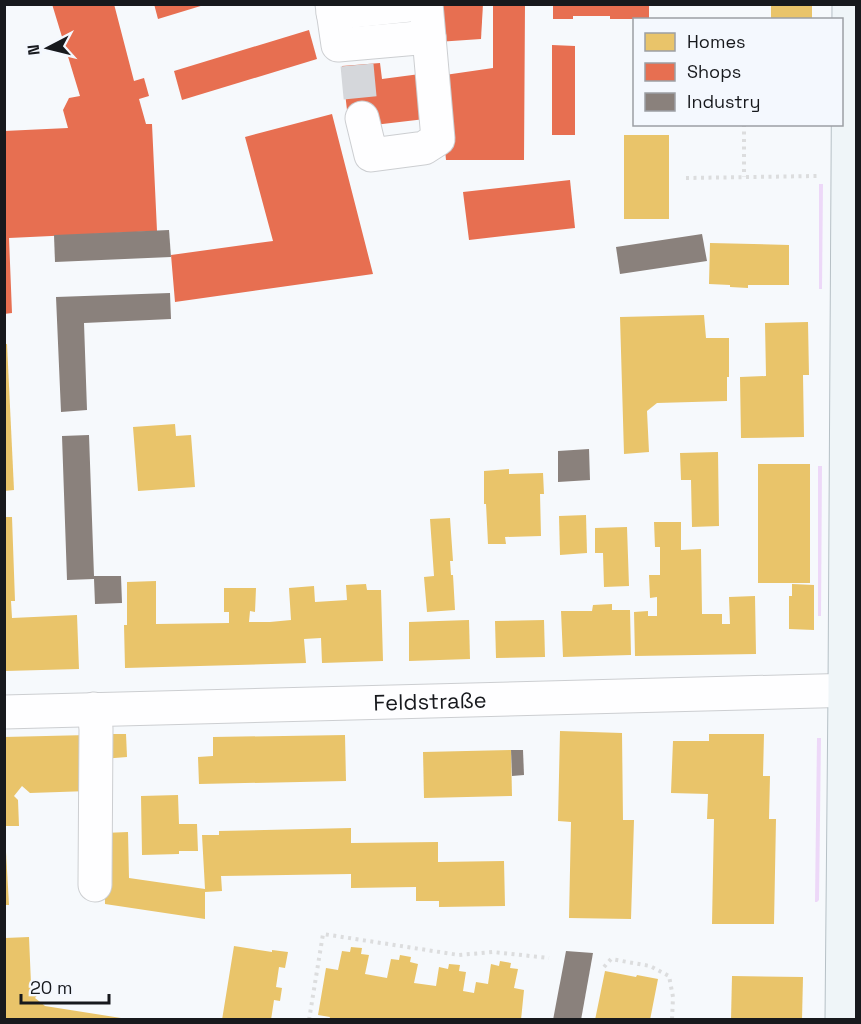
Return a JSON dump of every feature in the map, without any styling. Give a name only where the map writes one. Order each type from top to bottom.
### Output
[{"type":"main road","points":[[842,1020],[849,985],[852,10]]},
{"type":"street","points":[[419,4],[333,9],[338,45],[356,54],[429,37]]},
{"type":"street","points":[[362,118],[371,155],[424,148],[438,139],[426,4]]},
{"type":"street","name":"Feldstraße","points":[[4,712],[851,690]]},
{"type":"street","points":[[94,710],[96,885]]},
{"type":"path","points":[[744,126],[744,177]]},
{"type":"path","points":[[686,178],[824,176]]},
{"type":"path","points":[[309,1020],[323,934],[459,955],[493,952],[549,958]]},
{"type":"path","points":[[604,967],[611,959],[650,966],[669,976],[673,997],[672,1020]]},
{"type":"shaded area","points":[[819,184],[823,184],[822,289],[819,289]]},
{"type":"shaded area","points":[[818,466],[822,466],[821,616],[818,616]]},
{"type":"shaded area","points":[[817,738],[821,738],[819,900],[815,902]]},
{"type":"building: Homes","points":[[771,5],[812,5],[812,18],[771,18]]},
{"type":"building: Homes","points":[[624,135],[669,135],[669,219],[624,219]]},
{"type":"building: Homes","points":[[710,243],[789,245],[789,285],[748,285],[748,288],[709,284]]},
{"type":"building: Homes","points":[[704,315],[706,338],[729,338],[727,401],[657,403],[647,411],[649,452],[624,454],[620,317]]},
{"type":"building: Homes","points":[[808,322],[809,375],[803,375],[804,437],[741,438],[740,377],[766,376],[765,323]]},
{"type":"building: Homes","points":[[4,344],[7,344],[14,490],[4,491]]},
{"type":"building: Homes","points":[[175,424],[176,436],[191,435],[195,487],[138,491],[133,427]]},
{"type":"building: Homes","points":[[718,452],[719,526],[692,527],[691,480],[681,480],[680,453]]},
{"type":"building: Homes","points":[[758,464],[810,464],[810,583],[758,583]]},
{"type":"building: Homes","points":[[509,469],[509,474],[543,473],[544,494],[540,494],[541,536],[505,537],[506,544],[488,544],[486,504],[484,504],[484,471]]},
{"type":"building: Homes","points":[[586,515],[587,553],[560,555],[559,516]]},
{"type":"building: Homes","points":[[5,517],[12,517],[15,601],[11,601],[12,618],[77,615],[79,669],[5,671]]},
{"type":"building: Homes","points":[[450,518],[453,561],[450,561],[455,610],[427,612],[424,577],[434,576],[430,519]]},
{"type":"building: Homes","points":[[654,522],[681,522],[681,550],[701,549],[702,614],[722,614],[722,624],[730,624],[729,597],[755,596],[756,654],[635,656],[634,612],[648,611],[648,616],[657,616],[657,597],[650,598],[649,575],[660,575],[660,547],[655,547]]},
{"type":"building: Homes","points":[[627,527],[629,586],[604,587],[603,553],[595,553],[595,528]]},
{"type":"building: Homes","points":[[156,581],[156,624],[229,623],[229,612],[224,612],[224,588],[256,588],[255,612],[250,611],[249,622],[270,622],[291,620],[289,588],[314,586],[315,602],[347,600],[346,585],[366,584],[367,590],[381,590],[383,661],[322,663],[321,638],[304,639],[306,663],[125,668],[124,625],[127,625],[127,582]]},
{"type":"building: Homes","points":[[792,584],[814,585],[814,630],[789,629],[789,596],[792,596]]},
{"type":"building: Homes","points":[[612,604],[612,610],[630,610],[631,655],[563,657],[561,611],[592,611],[593,605]]},
{"type":"building: Homes","points":[[469,620],[470,659],[409,661],[409,622]]},
{"type":"building: Homes","points":[[544,620],[545,657],[496,658],[495,621]]},
{"type":"building: Homes","points":[[560,731],[622,733],[623,820],[634,820],[631,919],[569,918],[571,822],[558,821]]},
{"type":"building: Homes","points":[[101,734],[126,734],[127,757],[102,759]]},
{"type":"building: Homes","points":[[709,734],[764,734],[763,776],[770,776],[769,819],[776,819],[774,924],[712,924],[714,819],[707,819],[708,794],[671,793],[673,741],[709,741]]},
{"type":"building: Homes","points":[[88,735],[89,791],[30,793],[22,786],[14,796],[18,800],[19,826],[4,826],[4,737]]},
{"type":"building: Homes","points":[[345,735],[346,781],[199,784],[198,757],[213,756],[213,737]]},
{"type":"building: Homes","points":[[511,750],[512,796],[424,798],[423,752]]},
{"type":"building: Homes","points":[[178,795],[179,824],[197,824],[198,851],[142,855],[141,796]]},
{"type":"building: Homes","points":[[351,828],[351,843],[438,842],[438,862],[504,861],[505,906],[439,907],[439,901],[416,901],[416,887],[351,888],[351,874],[221,876],[222,891],[205,892],[205,919],[105,904],[104,833],[128,832],[129,878],[205,889],[202,835],[219,835],[219,831]]},
{"type":"building: Homes","points":[[4,852],[6,852],[9,905],[4,905]]},
{"type":"building: Homes","points":[[29,937],[31,984],[40,992],[35,998],[45,1006],[121,1018],[121,1020],[5,1020],[5,938]]},
{"type":"building: Homes","points":[[234,946],[288,952],[285,968],[279,967],[276,987],[282,988],[280,1001],[274,1000],[271,1020],[222,1020]]},
{"type":"building: Homes","points":[[351,947],[362,948],[361,954],[369,955],[365,974],[387,978],[391,959],[399,960],[400,955],[411,957],[410,962],[418,964],[414,983],[436,986],[439,967],[448,969],[449,964],[460,965],[459,971],[466,972],[463,991],[474,993],[476,982],[488,984],[491,964],[499,966],[500,961],[511,963],[510,968],[518,969],[514,988],[524,990],[521,1020],[329,1020],[330,1017],[318,1015],[326,968],[338,970],[342,951],[350,952]]},
{"type":"building: Homes","points":[[605,971],[658,979],[650,1020],[595,1020]]},
{"type":"building: Homes","points":[[732,976],[803,977],[802,1020],[731,1020]]},
{"type":"building: Shops","points":[[52,4],[114,4],[134,81],[144,78],[149,96],[139,99],[146,124],[152,124],[157,231],[9,238],[12,313],[4,314],[4,131],[68,128],[63,110],[69,98],[80,96]]},
{"type":"building: Shops","points":[[154,4],[204,4],[204,5],[158,19]]},
{"type":"building: Shops","points":[[434,4],[483,4],[481,39],[437,42]]},
{"type":"building: Shops","points":[[493,4],[525,4],[524,160],[446,160],[438,76],[493,68]]},
{"type":"building: Shops","points":[[553,4],[649,4],[649,18],[610,19],[610,16],[573,16],[573,19],[553,19]]},
{"type":"building: Shops","points":[[309,30],[317,59],[182,100],[174,71]]},
{"type":"building: Shops","points":[[552,45],[575,46],[575,135],[552,135]]},
{"type":"building: Shops","points":[[380,63],[382,79],[420,74],[425,119],[374,125],[348,119],[342,66]]},
{"type":"building: Shops","points":[[332,114],[373,274],[175,302],[171,255],[273,241],[245,137]]},
{"type":"building: Shops","points":[[570,180],[575,228],[469,240],[463,192]]},
{"type":"building: Industry","points":[[169,230],[171,257],[55,262],[54,235]]},
{"type":"building: Industry","points":[[702,234],[707,261],[620,274],[616,247]]},
{"type":"building: Industry","points":[[170,293],[171,319],[84,323],[87,410],[61,412],[56,297]]},
{"type":"building: Industry","points":[[89,435],[94,576],[121,576],[122,603],[95,604],[94,579],[67,580],[62,436]]},
{"type":"building: Industry","points":[[589,449],[590,480],[558,482],[558,451]]},
{"type":"building: Industry","points":[[511,750],[523,750],[524,775],[512,776]]},
{"type":"building: Industry","points":[[566,951],[593,953],[581,1020],[553,1020]]},
{"type":"tunnel","points":[[357,65],[362,118]]}]
